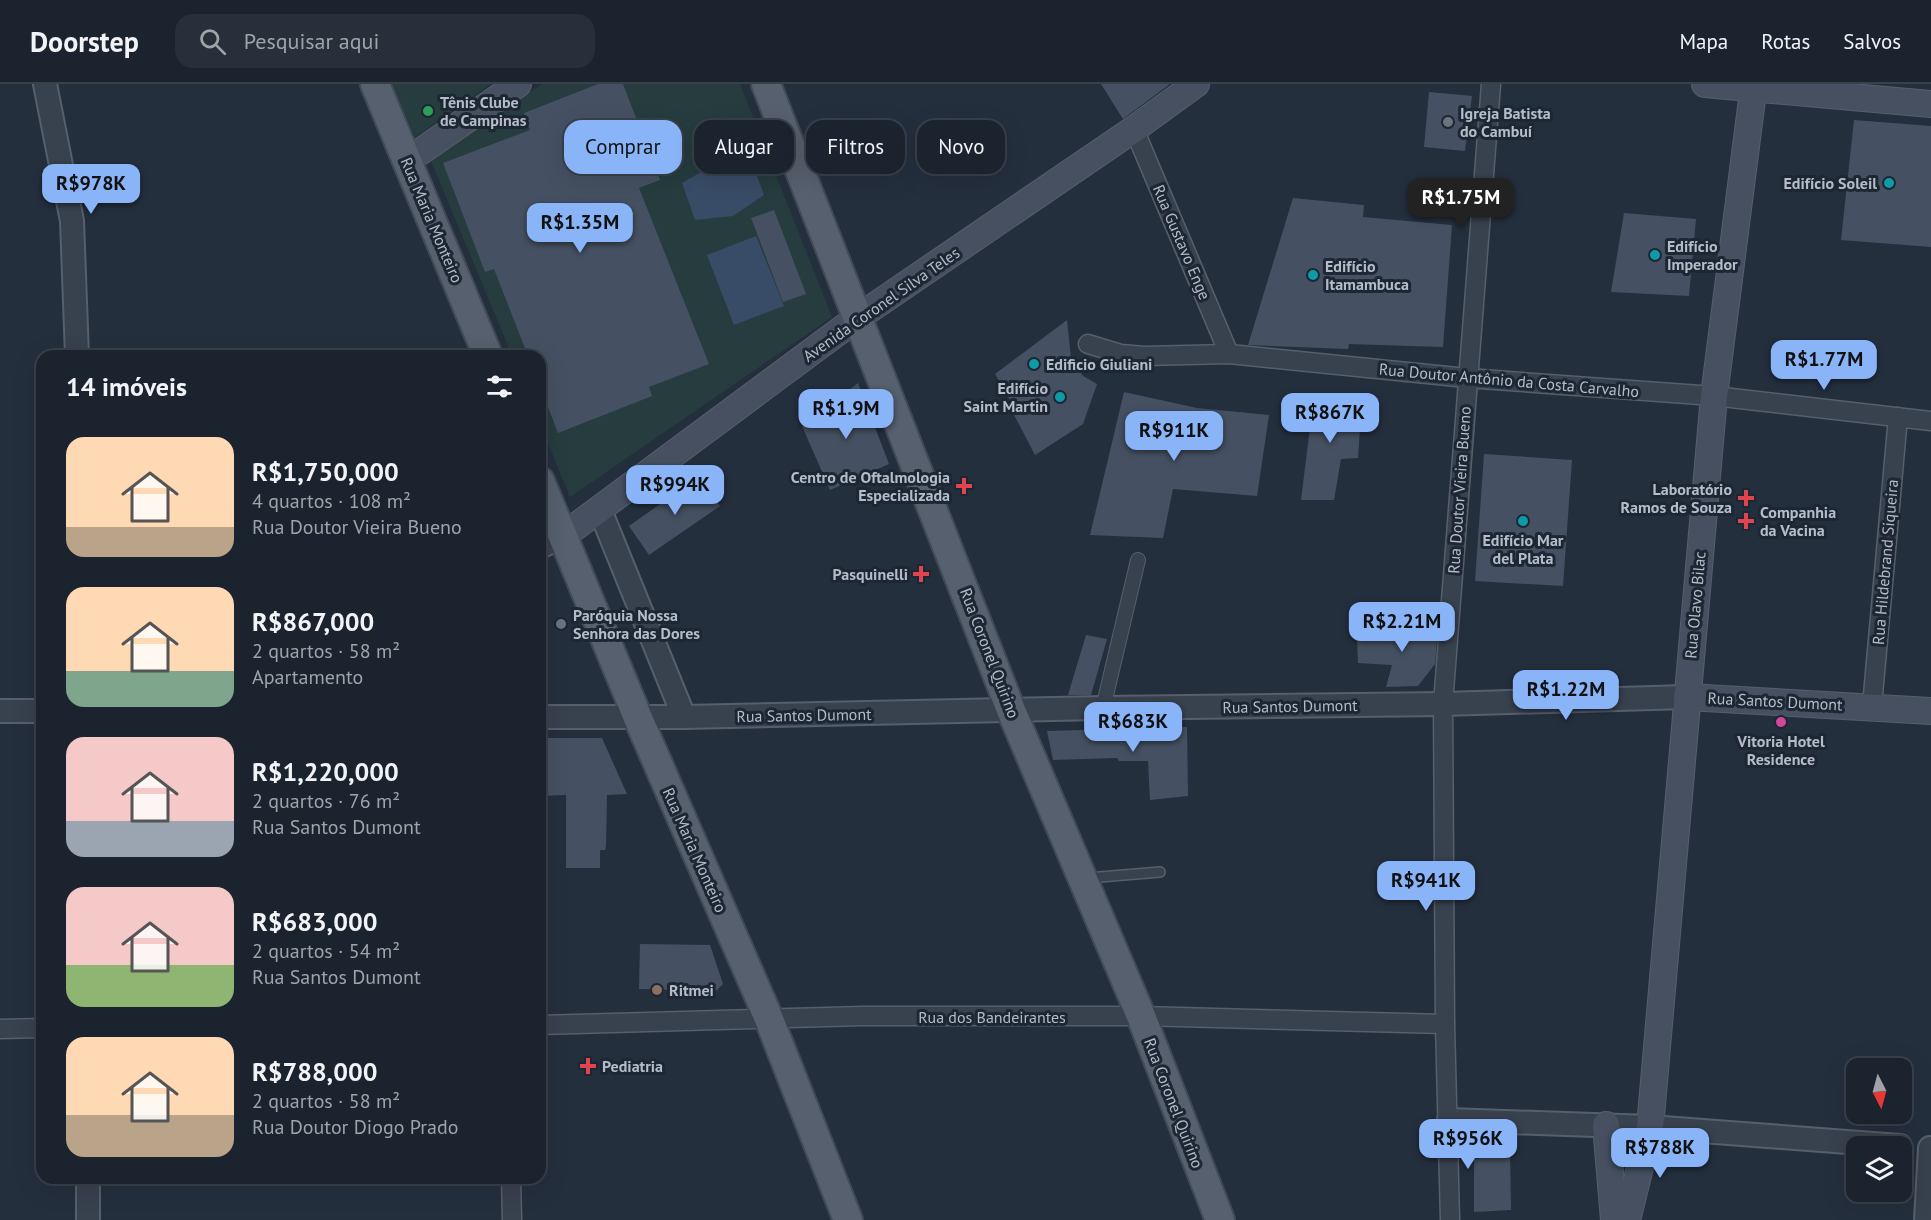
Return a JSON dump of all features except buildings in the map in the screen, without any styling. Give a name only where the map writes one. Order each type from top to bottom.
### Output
[{"type":"main road","name":"Rua Maria Monteiro","points":[[375,84],[486,350]]},
{"type":"main road","points":[[407,161],[518,84]]},
{"type":"main road","name":"Rua Coronel Quirino","points":[[766,84],[1011,710],[1141,1016],[1220,1220]]},
{"type":"main road","name":"Avenida Coronel Silva Teles","points":[[551,542],[600,510],[857,318],[1134,129],[1196,84]]},
{"type":"main road","points":[[1706,84],[1754,85],[1931,104]]},
{"type":"main road","name":"Rua Olavo Bilac","points":[[1627,1220],[1650,1127],[1714,396],[1754,85]]},
{"type":"main road","name":"Rua Maria Monteiro","points":[[546,514],[551,542],[638,718],[769,1019],[848,1220]]},
{"type":"main road","name":"Rua Santos Dumont","points":[[1687,697],[1931,711]]},
{"type":"main road","points":[[1605,1125],[1614,1220]]},
{"type":"street","points":[[45,84],[72,221],[77,350]]},
{"type":"street","name":"Rua Doutor Vieira Bueno","points":[[1450,1220],[1445,1024],[1443,704],[1491,84]]},
{"type":"street","name":"Rua Gustavo Enge","points":[[1134,129],[1229,354]]},
{"type":"street","name":"Rua Doutor Antônio da Costa Carvalho","points":[[1088,344],[1121,354],[1144,356],[1229,354],[1467,378],[1714,396],[1931,421]]},
{"type":"street","name":"Rua Hildebrand Siqueira","points":[[1872,706],[1898,417]]},
{"type":"street","points":[[600,510],[684,717]]},
{"type":"street","points":[[1103,708],[1138,560]]},
{"type":"street","name":"Rua Santos Dumont","points":[[546,717],[638,718],[1103,708],[1443,704],[1687,697]]},
{"type":"street","points":[[0,711],[36,711]]},
{"type":"street","name":"Rua dos Bandeirantes","points":[[546,1025],[769,1019],[1141,1016],[1445,1024]]},
{"type":"street","points":[[0,1029],[36,1028]]},
{"type":"street","points":[[1449,1120],[1650,1127],[1846,1142]]},
{"type":"street","points":[[1912,1147],[1930,1148],[1926,1220]]},
{"type":"street","points":[[88,1184],[88,1220]]},
{"type":"street","points":[[511,1184],[512,1220]]},
{"type":"lane","points":[[1083,879],[1160,872]]},
{"type":"green space","name":"Tênis Clube de Campinas","points":[[392,84],[491,84],[415,137]]},
{"type":"green space","points":[[542,84],[740,84],[754,120],[694,120],[694,174],[776,174],[832,317],[570,497],[546,439],[546,350],[510,350],[431,161]]},
{"type":"water","points":[[698,174],[756,174],[764,195],[733,216],[695,220],[682,183]]},
{"type":"water","points":[[756,236],[784,306],[734,325],[707,255]]},
{"type":"place","name":"Tênis Clube de Campinas","points":[[428,111]]},
{"type":"place","name":"Igreja Batista do Cambuí","points":[[1448,122]]},
{"type":"place","name":"Edifício Soleil","points":[[1889,183]]},
{"type":"place","name":"Edifício Imperador","points":[[1655,255]]},
{"type":"place","name":"Edifício Itamambuca","points":[[1313,275]]},
{"type":"place","name":"Edificio Giuliani","points":[[1034,364]]},
{"type":"place","name":"Edifício Saint Martin","points":[[1060,397]]},
{"type":"place","name":"Centro de Oftalmologia Especializada","points":[[964,486]]},
{"type":"place","name":"Laboratório Ramos de Souza","points":[[1746,498]]},
{"type":"place","name":"Edifício Mar del Plata","points":[[1523,521]]},
{"type":"place","name":"Companhia da Vacina","points":[[1746,521]]},
{"type":"place","name":"Pasquinelli","points":[[921,574]]},
{"type":"place","name":"Paróquia Nossa Senhora das Dores","points":[[561,624]]},
{"type":"place","name":"Vitoria Hotel Residence","points":[[1781,722]]},
{"type":"place","name":"Ritmei","points":[[657,990]]},
{"type":"place","name":"Pediatria","points":[[588,1066]]}]
